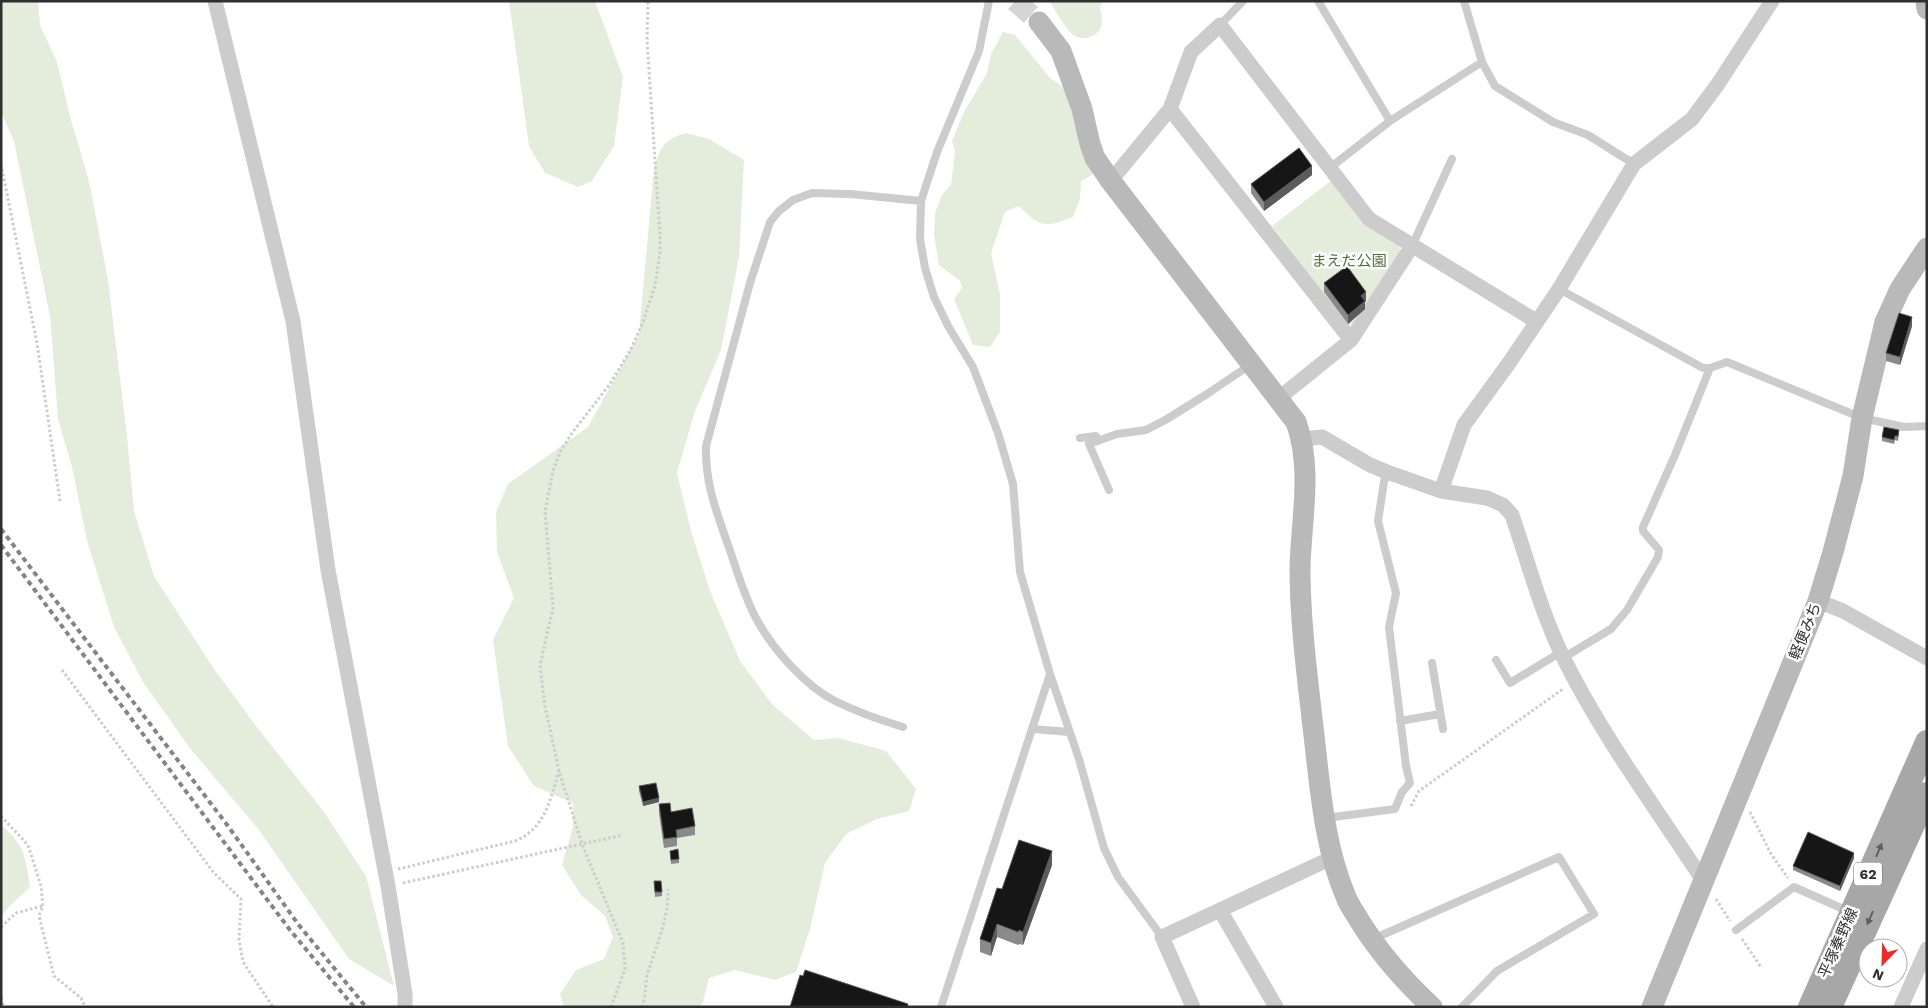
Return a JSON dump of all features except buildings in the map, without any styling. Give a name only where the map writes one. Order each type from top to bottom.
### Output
[{"type":"main road","name":"平塚秦野線","points":[[1830,1007],[1911,823],[1927,742]]},
{"type":"main road","name":"平塚秦野線","points":[[1810,1007],[1852,913],[1911,823],[1927,794]]},
{"type":"street","points":[[215,1],[293,321],[328,570],[386,879],[406,994],[405,1007]]},
{"type":"street","points":[[1442,491],[1464,425],[1559,289],[1634,164],[1692,119],[1718,84],[1772,1]]},
{"type":"street","points":[[1926,1],[1927,9]]},
{"type":"street","points":[[1039,22],[1061,51],[1082,109],[1095,158],[1296,422],[1302,439],[1305,470],[1300,568],[1302,622],[1324,818],[1332,860],[1346,899],[1371,940],[1400,977],[1432,1007]]},
{"type":"street","points":[[1110,180],[1170,109],[1191,52],[1220,25],[1369,219],[1536,321]]},
{"type":"street","points":[[1170,109],[1351,340]]},
{"type":"street","points":[[1279,398],[1351,340],[1412,246]]},
{"type":"street","name":"軽便みち","points":[[1652,1007],[1709,890],[1740,791],[1818,601],[1853,476],[1862,418],[1885,322],[1900,289],[1927,248]]},
{"type":"street","points":[[1302,439],[1322,436],[1370,465],[1387,472],[1442,491],[1487,498],[1503,505],[1512,515],[1543,608],[1562,655],[1595,716],[1709,890]]},
{"type":"street","points":[[1818,601],[1843,611],[1927,658]]},
{"type":"street","points":[[1193,1007],[1162,937],[1323,862],[1332,860]]},
{"type":"street","points":[[1220,910],[1276,1007]]},
{"type":"street","points":[[1901,1007],[1927,949]]},
{"type":"lane","points":[[989,1],[979,51],[937,152],[921,201],[920,239],[925,268],[934,297],[948,326],[973,367],[998,433],[1013,484],[1020,572],[1050,674],[1079,759],[1104,848],[1118,877],[1162,937]]},
{"type":"lane","points":[[1220,25],[1243,1]]},
{"type":"lane","points":[[1318,1],[1390,121]]},
{"type":"lane","points":[[1464,1],[1482,62],[1495,86],[1553,122],[1588,135],[1634,164]]},
{"type":"lane","points":[[1330,167],[1390,121],[1482,62]]},
{"type":"lane","points":[[1412,246],[1452,160]]},
{"type":"lane","points":[[903,727],[875,718],[834,700],[809,683],[793,667],[764,631],[756,618],[736,568],[708,484],[705,463],[706,446],[750,283],[770,222],[792,200],[812,193],[850,194],[921,201]]},
{"type":"lane","points":[[1559,289],[1703,368],[1710,368],[1726,362],[1862,418],[1904,427],[1927,426]]},
{"type":"lane","points":[[1109,490],[1090,444],[1117,434],[1146,430],[1167,420],[1252,364]]},
{"type":"lane","points":[[1496,660],[1510,683],[1611,629],[1627,610],[1658,557],[1659,550],[1643,531],[1643,527],[1675,455],[1710,368]]},
{"type":"lane","points":[[1080,438],[1096,436],[1098,441]]},
{"type":"lane","points":[[1324,818],[1395,809],[1402,792],[1410,783],[1406,766],[1389,627],[1396,593],[1378,520],[1387,472]]},
{"type":"lane","points":[[1432,663],[1443,729]]},
{"type":"lane","points":[[941,1007],[1034,729],[1050,674]]},
{"type":"lane","points":[[1400,721],[1440,714]]},
{"type":"lane","points":[[1034,729],[1069,732]]},
{"type":"lane","points":[[1371,940],[1560,857],[1594,914],[1497,971],[1462,1007]]},
{"type":"lane","points":[[1736,930],[1794,887],[1852,913]]},
{"type":"path","points":[[611,1007],[625,970],[623,944],[613,915],[582,844],[559,771],[545,706],[540,665],[553,608],[545,511],[553,471],[560,452],[572,433],[610,384],[632,349],[655,286],[660,253],[660,235],[647,33],[648,1]]},
{"type":"path","points":[[1,164],[36,343],[60,501]]},
{"type":"path","points":[[62,670],[214,873],[241,898],[239,940],[243,962],[273,1007]]},
{"type":"path","points":[[1395,809],[1408,811],[1419,791],[1576,680]]},
{"type":"path","points":[[386,879],[525,837],[538,825],[548,809],[559,771]]},
{"type":"path","points":[[1740,791],[1771,854],[1794,887]]},
{"type":"path","points":[[1,816],[28,845],[41,886],[43,906],[39,916],[54,976],[81,998],[85,1007]]},
{"type":"path","points":[[386,879],[623,835]]},
{"type":"path","points":[[642,1007],[648,973],[656,953],[669,905],[668,889]]},
{"type":"path","points":[[1709,890],[1761,967]]},
{"type":"path","points":[[1,928],[16,913],[43,906]]},
{"type":"path","points":[[1,998],[4,1007]]},
{"type":"green space","points":[[1,1],[38,1],[40,25],[57,62],[71,120],[89,181],[108,280],[134,511],[154,576],[212,666],[256,726],[324,812],[366,876],[394,986],[349,959],[259,830],[189,747],[143,682],[114,627],[87,541],[72,467],[58,419],[50,316],[14,141],[1,112]]},
{"type":"green space","points":[[509,1],[595,1],[623,77],[614,146],[592,181],[578,187],[545,173],[529,146]]},
{"type":"green space","points":[[1050,1],[1103,1],[1100,8],[1101,27],[1093,36],[1082,38],[1075,36],[1065,25]]},
{"type":"green space","points":[[1003,32],[1015,35],[1050,78],[1066,89],[1095,160],[1092,175],[1081,181],[1080,199],[1073,217],[1056,223],[1044,224],[1033,219],[1019,206],[1005,212],[991,253],[1000,294],[1000,332],[990,347],[973,345],[954,299],[962,288],[960,281],[939,265],[934,235],[935,213],[942,195],[951,185],[955,151],[952,141],[964,112],[987,73],[991,54]]},
{"type":"green space","points":[[686,133],[709,139],[744,160],[739,257],[721,350],[695,411],[677,473],[691,531],[710,591],[740,661],[772,704],[814,740],[839,738],[886,751],[916,789],[909,811],[877,819],[846,834],[825,863],[810,929],[796,972],[775,980],[735,970],[709,978],[703,1002],[699,1007],[564,1007],[560,994],[576,970],[604,959],[613,937],[605,916],[581,895],[562,865],[573,827],[573,803],[534,786],[508,746],[493,640],[514,598],[497,552],[496,512],[508,484],[588,427],[639,334],[654,168],[664,145],[673,138]]},
{"type":"green space","name":"まえだ公園","points":[[1332,180],[1399,245],[1401,252],[1356,326],[1347,325],[1272,226]]},
{"type":"green space","points":[[1,825],[20,846],[25,860],[30,887],[1,917]]},
{"type":"tunnel","points":[[1015,1],[1039,22]]},
{"type":"railway","points":[[1,529],[228,826],[298,924],[366,1007]]},
{"type":"railway","points":[[1,545],[290,930],[354,1007]]}]
